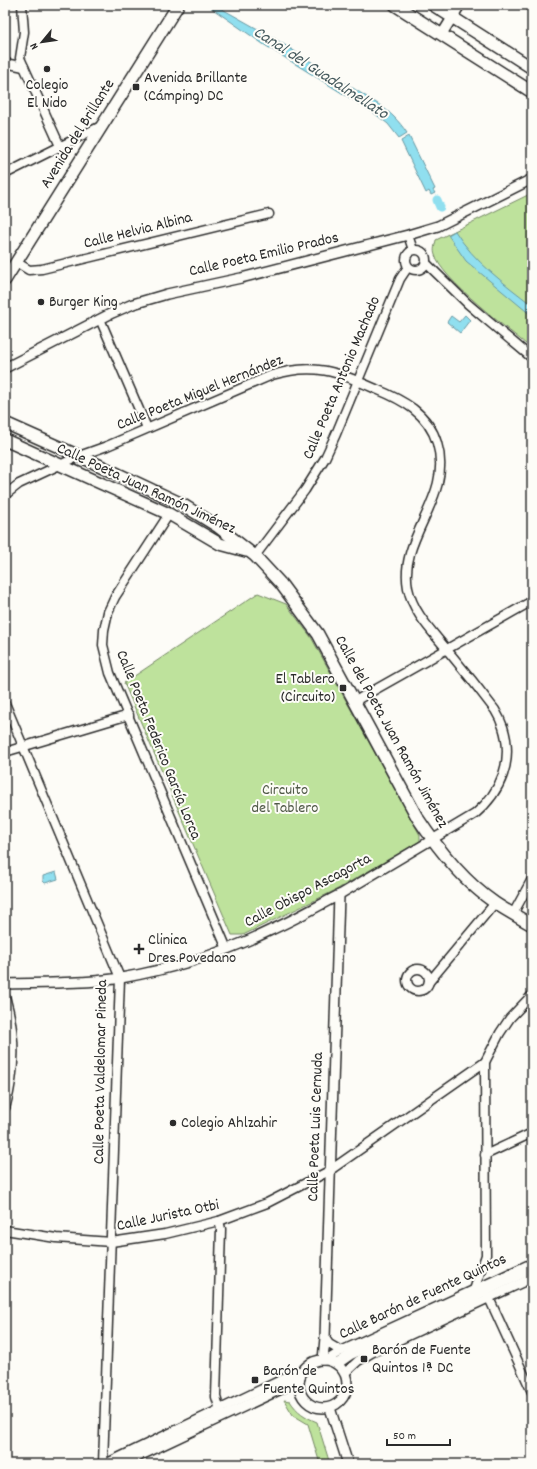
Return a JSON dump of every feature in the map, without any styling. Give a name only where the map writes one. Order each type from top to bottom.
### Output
[{"type":"main road","name":"Avenida del Brillante","points":[[5,280],[178,5]]},
{"type":"main road","points":[[395,5],[532,92]]},
{"type":"main road","points":[[433,5],[532,68]]},
{"type":"main road","name":"Calle Poeta Juan Ramón Jiménez","points":[[5,423],[180,503],[217,526],[255,556]]},
{"type":"main road","name":"Calle Poeta Juan Ramón Jiménez","points":[[5,440],[169,514],[220,544],[255,556]]},
{"type":"main road","name":"Calle del Poeta Juan Ramón Jiménez","points":[[255,556],[281,584],[318,634],[418,817],[432,839],[450,862],[480,892],[495,903],[532,925]]},
{"type":"street","points":[[22,5],[24,32],[20,58],[60,146]]},
{"type":"street","points":[[442,34],[460,5]]},
{"type":"street","points":[[5,63],[24,67]]},
{"type":"street","points":[[5,174],[101,126]]},
{"type":"street","name":"Calle Poeta Emilio Prados","points":[[5,368],[100,319],[155,296],[240,278],[438,226],[532,179]]},
{"type":"street","name":"Calle Helvia Albina","points":[[16,262],[29,270],[42,269],[269,214]]},
{"type":"street","points":[[408,235],[412,250]]},
{"type":"street","points":[[412,250],[422,252],[426,257],[426,263],[419,270],[412,270],[408,267],[406,262],[406,256],[412,250]]},
{"type":"street","points":[[426,263],[468,304],[532,358]]},
{"type":"street","name":"Calle Poeta Antonio Machado","points":[[255,556],[300,497],[315,474],[336,434],[400,279],[408,267]]},
{"type":"street","points":[[100,319],[147,428]]},
{"type":"street","name":"Calle Poeta Miguel Hernández","points":[[60,465],[272,375],[306,368],[332,371],[358,381],[402,400],[415,409],[425,419],[434,433],[439,450],[441,467],[435,494],[411,551],[408,562],[408,587],[411,600],[418,613],[495,710],[503,726],[507,742],[506,760],[499,785],[486,804],[475,814],[432,839]]},
{"type":"street","points":[[5,495],[19,484],[60,465]]},
{"type":"street","name":"Calle Poeta Federico García Lorca","points":[[169,514],[115,597],[108,612],[104,630],[103,645],[107,664],[227,949]]},
{"type":"street","points":[[355,701],[532,601]]},
{"type":"street","name":"Calle Poeta Valdelomar Pineda","points":[[5,703],[120,978],[104,1464]]},
{"type":"street","points":[[5,752],[129,715]]},
{"type":"street","name":"Calle Obispo Ascagorta","points":[[5,984],[71,982],[120,978],[186,963],[227,949],[272,930],[339,895],[432,839]]},
{"type":"street","points":[[513,914],[532,879]]},
{"type":"street","name":"Calle Poeta Luis Cernuda","points":[[325,1360],[339,895]]},
{"type":"street","points":[[429,982],[495,903]]},
{"type":"street","points":[[474,1290],[486,1255],[485,1062],[510,1018],[532,996]]},
{"type":"street","points":[[5,998],[11,1019],[13,1039],[13,1064],[7,1090],[5,1108]]},
{"type":"street","name":"Calle Jurista Otbi","points":[[5,1230],[56,1238],[111,1242],[165,1234],[218,1221],[267,1203],[330,1170],[485,1062]]},
{"type":"street","points":[[485,1155],[532,1133]]},
{"type":"street","points":[[218,1221],[221,1228],[216,1397],[220,1410]]},
{"type":"street","name":"Calle Barón de Fuente Quintos","points":[[325,1360],[341,1351],[532,1263]]},
{"type":"street","name":"Calle Barón de Fuente Quintos","points":[[337,1364],[350,1355],[532,1269]]},
{"type":"street","name":"Calle Barón de Fuente Quintos","points":[[345,1373],[358,1361],[371,1353],[532,1278]]},
{"type":"street","points":[[489,1298],[532,1392]]},
{"type":"street","points":[[325,1338],[329,1344],[341,1351]]},
{"type":"street","points":[[325,1360],[337,1364],[345,1373],[347,1381],[345,1396],[340,1402],[330,1408],[318,1408],[311,1405],[305,1400],[299,1386],[300,1378],[306,1368],[310,1364],[325,1360]]},
{"type":"street","points":[[104,1464],[306,1368]]},
{"type":"street","points":[[122,1464],[281,1389],[300,1378]]},
{"type":"street","points":[[281,1389],[301,1393]]},
{"type":"street","points":[[330,1408],[348,1464]]},
{"type":"green space","points":[[532,193],[532,349],[494,318],[449,277],[440,265],[435,255],[434,248],[436,240]]},
{"type":"green space","name":"Circuito del Tablero","points":[[258,593],[286,604],[311,637],[420,835],[420,841],[336,890],[243,935],[232,935],[124,683]]},
{"type":"green space","points":[[284,1400],[290,1401],[302,1414],[317,1422],[330,1464],[320,1464],[308,1424],[293,1415]]},
{"type":"water","points":[[207,5],[215,5],[272,37],[378,104],[394,117],[407,133],[399,138],[388,124],[374,113],[263,44]]},
{"type":"water","points":[[409,136],[435,189],[433,190],[435,193],[431,195],[429,191],[426,193],[401,141]]},
{"type":"water","points":[[455,231],[471,253],[480,262],[532,305],[532,316],[466,261],[448,235]]},
{"type":"water","points":[[465,315],[470,320],[460,333],[447,322],[451,316],[459,322]]},
{"type":"water","points":[[56,872],[58,879],[45,883],[43,881],[43,876]]},
{"type":"waterway","name":"Canal del Guadalmellato","points":[[437,200],[440,207]]},
{"type":"place","name":"Colegio El Nido","points":[[47,69]]},
{"type":"place","name":"Avenida Brillante (Cámping) DC","points":[[136,87]]},
{"type":"place","name":"Burger King","points":[[41,302]]},
{"type":"place","name":"El Tablero (Circuito)","points":[[343,688]]},
{"type":"place","name":"Clinica Dres.Povedano","points":[[139,949]]},
{"type":"place","name":"Colegio Ahlzahir","points":[[173,1123]]},
{"type":"place","name":"Barón de Fuente Quintos 1ª DC","points":[[364,1359]]},
{"type":"place","name":"Barón de Fuente Quintos","points":[[255,1380]]}]
